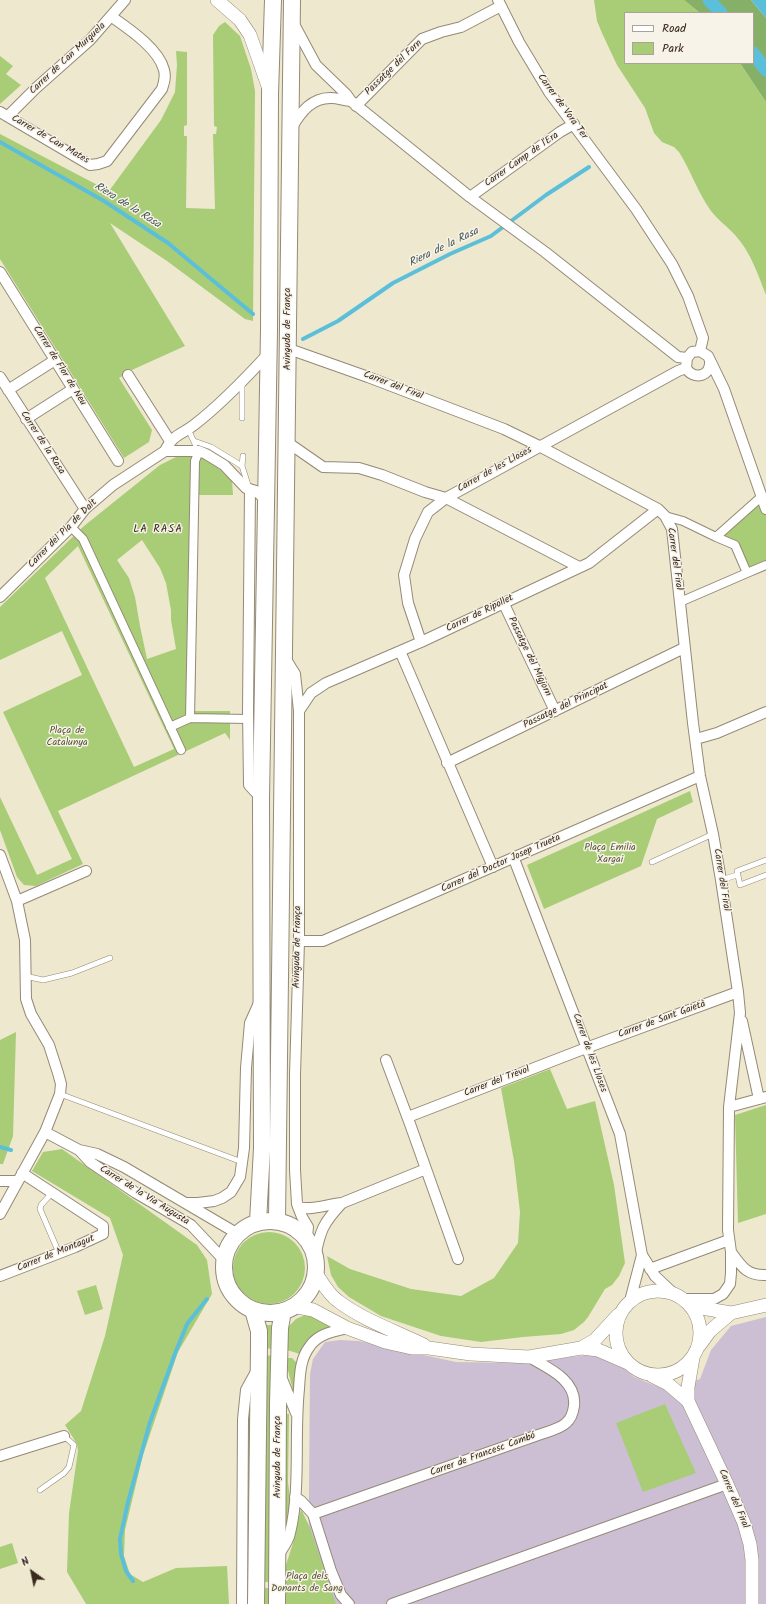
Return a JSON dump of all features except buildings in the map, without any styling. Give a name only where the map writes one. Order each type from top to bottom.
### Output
[{"type":"main road","name":"Avinguda de França","points":[[258,1222],[262,1148],[261,798],[265,596],[270,94],[273,0]]},
{"type":"main road","name":"Avinguda de França","points":[[277,1221],[292,0]]},
{"type":"main road","points":[[277,1221],[286,1224],[307,1238],[315,1264],[314,1280],[308,1293],[297,1304],[288,1309],[268,1313],[253,1310],[240,1302],[230,1290],[225,1276],[224,1260],[229,1246],[238,1234],[246,1228],[258,1222],[277,1221]]},
{"type":"main road","name":"Avinguda de França","points":[[277,1604],[280,1328],[288,1309]]},
{"type":"main road","name":"Avinguda de França","points":[[253,1310],[258,1331],[259,1367],[256,1604]]},
{"type":"street","name":"Carrer de Can Murguela","points":[[4,114],[90,40],[112,17],[125,0]]},
{"type":"street","points":[[217,0],[240,20],[250,35],[270,94]]},
{"type":"street","name":"Passatge del Forn","points":[[354,104],[422,39],[461,27],[499,3]]},
{"type":"street","name":"Carrer de Vora Ter","points":[[499,3],[519,42],[549,92],[636,209],[672,264],[688,296],[703,338],[700,351]]},
{"type":"street","name":"Carrer de Can Mates","points":[[4,114],[90,165],[107,161],[162,89],[165,80],[164,71],[160,61],[141,39],[112,17]]},
{"type":"street","points":[[292,20],[316,65],[346,94],[354,104],[470,197],[545,252],[687,363],[692,374],[700,376],[707,372],[710,361]]},
{"type":"street","points":[[290,130],[301,112],[317,100],[332,98],[354,104]]},
{"type":"street","name":"Carrer Camp de l'Era","points":[[470,197],[560,132],[574,124]]},
{"type":"street","name":"Carrer de Flor de Neu","points":[[0,272],[3,284],[55,360],[118,461]]},
{"type":"street","name":"Carrer del Firal","points":[[288,350],[368,377],[497,426],[540,446],[662,512],[672,529],[684,648],[700,776],[713,834],[721,880],[740,1012],[763,1098]]},
{"type":"street","points":[[687,363],[692,352],[700,351],[708,356],[724,389],[766,510]]},
{"type":"street","points":[[266,500],[256,491],[246,488],[224,465],[198,451],[165,451],[170,441],[188,429],[242,381],[268,354]]},
{"type":"street","points":[[8,390],[55,360]]},
{"type":"street","name":"Carrer de les Lloses","points":[[421,642],[408,603],[404,575],[415,539],[428,512],[446,498],[678,371],[687,363]]},
{"type":"street","points":[[128,376],[170,441]]},
{"type":"street","name":"Carrer de la Rasa","points":[[0,377],[85,510]]},
{"type":"street","points":[[26,419],[73,389]]},
{"type":"street","points":[[287,442],[323,467],[359,468],[446,498],[578,567]]},
{"type":"street","name":"Carrer del Pla de Dalt","points":[[0,597],[71,527],[85,510],[129,474],[165,451]]},
{"type":"street","points":[[190,718],[195,461],[198,451]]},
{"type":"street","points":[[250,489],[248,719],[249,785],[261,798]]},
{"type":"street","points":[[716,538],[761,497]]},
{"type":"street","points":[[662,512],[716,538],[735,545],[747,572]]},
{"type":"street","name":"Carrer de Ripollet","points":[[299,711],[311,692],[326,683],[421,642],[503,602],[589,563],[662,512]]},
{"type":"street","points":[[71,527],[83,539],[181,750]]},
{"type":"street","points":[[680,602],[766,565]]},
{"type":"street","points":[[249,614],[265,596]]},
{"type":"street","name":"Passatge del Migjorn","points":[[503,602],[555,711]]},
{"type":"street","name":"Passatge del Principat","points":[[447,763],[684,648]]},
{"type":"street","points":[[400,651],[493,867]]},
{"type":"street","name":"Avinguda de França","points":[[284,657],[295,674],[299,711],[299,941],[295,1075],[295,1170],[298,1207],[308,1227],[307,1238]]},
{"type":"street","points":[[696,739],[717,733],[766,712]]},
{"type":"street","points":[[170,727],[190,718],[248,719]]},
{"type":"street","name":"Carrer del Doctor Josep Trueta","points":[[299,941],[323,941],[514,859],[700,776]]},
{"type":"street","points":[[0,855],[17,901],[25,940],[26,999],[31,1014],[49,1045],[61,1084],[60,1094],[45,1132],[0,1214]]},
{"type":"street","name":"Carrer de les Lloses","points":[[514,859],[576,1016],[586,1048],[620,1134],[642,1254],[655,1276],[682,1299]]},
{"type":"street","points":[[17,901],[86,871]]},
{"type":"street","name":"Carrer de Sant Gaietà","points":[[586,1048],[738,992]]},
{"type":"street","name":"Avinguda de França","points":[[185,1202],[198,1204],[222,1198],[232,1192],[240,1178],[250,1023],[262,998]]},
{"type":"street","name":"Carrer del Firal","points":[[682,1299],[714,1299],[724,1294],[730,1284],[729,1107],[740,1012]]},
{"type":"street","name":"Carrer del Trèvol","points":[[408,1117],[586,1048]]},
{"type":"street","points":[[386,1060],[408,1117],[458,1260]]},
{"type":"street","points":[[729,1107],[763,1098]]},
{"type":"street","name":"Carrer de la Via Augusta","points":[[45,1132],[79,1150],[98,1154],[185,1202],[238,1234]]},
{"type":"street","name":"Carrer de la Via Augusta","points":[[79,1150],[90,1162],[136,1193],[191,1225],[224,1260]]},
{"type":"street","points":[[298,1207],[304,1209],[329,1204],[342,1204],[426,1169]]},
{"type":"street","points":[[0,1182],[20,1177]]},
{"type":"street","name":"Carrer de Montagut","points":[[0,1276],[59,1254],[104,1234],[103,1226],[52,1193],[20,1177]]},
{"type":"street","points":[[342,1204],[328,1219],[319,1235],[315,1264],[324,1287],[337,1301],[365,1318],[429,1348]]},
{"type":"street","points":[[650,1269],[729,1240]]},
{"type":"street","points":[[731,1252],[749,1272],[756,1275],[766,1275]]},
{"type":"street","name":"Carrer de les Lloses","points":[[626,1306],[642,1254]]},
{"type":"street","points":[[581,1348],[595,1340],[636,1297],[648,1292],[660,1290],[682,1299],[731,1314]]},
{"type":"street","points":[[682,1299],[694,1310],[699,1323],[700,1335],[695,1352],[688,1401]]},
{"type":"street","points":[[626,1306],[619,1316],[615,1329],[616,1342],[620,1353],[628,1363],[638,1371],[650,1375],[662,1375],[674,1372],[685,1366],[710,1332],[731,1314],[766,1305]]},
{"type":"street","points":[[288,1309],[314,1310],[348,1328],[385,1342],[412,1348],[429,1348],[471,1354],[529,1357],[581,1348],[598,1350],[628,1363]]},
{"type":"street","points":[[277,1558],[290,1534],[295,1497],[296,1412],[302,1360],[310,1344],[321,1336],[331,1331],[348,1328]]},
{"type":"street","name":"Carrer de Francesc Cambó","points":[[313,1514],[566,1424],[572,1416],[574,1406],[574,1396],[569,1385],[562,1377],[529,1357]]},
{"type":"street","points":[[242,1604],[243,1419],[246,1390],[259,1367]]},
{"type":"street","points":[[279,1371],[296,1412]]},
{"type":"street","name":"Carrer del Firal","points":[[650,1375],[668,1384],[688,1401],[727,1484],[744,1523],[750,1544],[752,1560],[752,1604]]},
{"type":"street","points":[[0,1456],[64,1436]]},
{"type":"street","points":[[392,1604],[727,1484]]},
{"type":"street","points":[[295,1497],[301,1501],[313,1514],[331,1571],[341,1595],[349,1604]]},
{"type":"lane","points":[[242,381],[242,418]]},
{"type":"lane","points":[[188,429],[198,451]]},
{"type":"lane","points":[[194,441],[211,447],[242,466]]},
{"type":"lane","points":[[243,456],[242,466],[250,489]]},
{"type":"lane","points":[[652,862],[713,834]]},
{"type":"lane","points":[[766,860],[737,871],[740,885],[766,875]]},
{"type":"lane","points":[[721,880],[738,875]]},
{"type":"lane","points":[[25,976],[43,980],[72,974],[110,958]]},
{"type":"lane","points":[[60,1094],[242,1162]]},
{"type":"lane","points":[[52,1193],[41,1205],[40,1209],[59,1254]]},
{"type":"lane","points":[[40,1490],[64,1473],[69,1467],[74,1445],[64,1436]]},
{"type":"shaded area","points":[[766,1317],[766,1604],[308,1604],[310,1374],[313,1359],[325,1342],[340,1340],[359,1341],[456,1362],[521,1363],[605,1353],[634,1377],[666,1390],[700,1379],[711,1350],[731,1326]]},
{"type":"green space","points":[[594,0],[684,0],[699,12],[624,12],[624,64],[741,64],[766,102],[766,295],[754,264],[741,242],[711,211],[702,197],[679,152],[674,147],[662,142],[654,133],[645,108],[617,65],[597,21]]},
{"type":"green space","points":[[684,0],[751,0],[766,18],[766,102],[741,64],[754,64],[754,12],[699,12]]},
{"type":"green space","points":[[225,22],[240,36],[251,69],[255,91],[253,321],[245,319],[167,261],[110,223],[185,346],[134,369],[119,378],[152,430],[149,442],[124,458],[0,259],[0,134],[109,191],[161,120],[175,92],[177,65],[176,51],[187,52],[187,125],[184,126],[184,136],[187,136],[186,208],[215,209],[213,134],[216,134],[217,127],[214,126],[213,35],[219,26]]},
{"type":"green space","points":[[0,56],[13,66],[6,74],[21,85],[0,104]]},
{"type":"green space","name":"Plaça de Catalunya","points":[[176,457],[200,457],[213,463],[232,481],[233,495],[198,495],[195,711],[230,711],[230,740],[225,733],[58,811],[83,864],[36,886],[24,885],[17,877],[0,830],[0,797],[37,875],[72,859],[3,712],[82,675],[62,631],[0,660],[0,607],[84,526],[160,465]],"holes":[[[142,540],[160,568],[166,583],[176,649],[147,659],[135,597],[129,578],[117,560]],[[78,546],[174,749],[134,767],[45,578]]]},
{"type":"green space","points":[[761,497],[766,509],[766,565],[747,573],[735,545],[716,537]]},
{"type":"green space","name":"Plaça Emilia Xargai","points":[[690,791],[693,802],[657,819],[641,866],[544,909],[527,865]]},
{"type":"green space","points":[[16,1032],[13,1136],[3,1164],[0,1164],[0,1040]]},
{"type":"green space","points":[[550,1069],[567,1109],[595,1101],[614,1185],[625,1263],[619,1276],[612,1285],[605,1289],[584,1322],[574,1330],[561,1334],[481,1342],[441,1336],[381,1316],[349,1297],[338,1287],[331,1275],[327,1256],[350,1269],[411,1289],[461,1296],[494,1278],[518,1243],[520,1212],[514,1161],[501,1088]]},
{"type":"green space","points":[[766,1105],[766,1214],[738,1223],[735,1115]]},
{"type":"green space","points":[[62,1149],[197,1245],[207,1260],[212,1294],[178,1352],[143,1455],[125,1530],[124,1556],[130,1574],[143,1582],[176,1568],[227,1566],[229,1604],[86,1604],[67,1572],[69,1513],[78,1451],[77,1444],[65,1425],[81,1411],[105,1336],[123,1255],[110,1218],[32,1171],[43,1152]]},
{"type":"green space","points":[[269,1232],[289,1238],[299,1248],[305,1268],[299,1288],[289,1298],[269,1304],[249,1298],[239,1288],[233,1268],[239,1248],[249,1238]]},
{"type":"green space","points":[[96,1285],[103,1309],[85,1315],[77,1291]]},
{"type":"green space","points":[[305,1315],[315,1316],[333,1327],[317,1333],[309,1339],[300,1354],[287,1350],[288,1327],[296,1319]]},
{"type":"green space","points":[[263,1325],[273,1325],[272,1349],[265,1348]]},
{"type":"green space","points":[[265,1355],[273,1356],[270,1582],[263,1582]]},
{"type":"green space","points":[[285,1358],[292,1358],[297,1363],[294,1395]]},
{"type":"green space","points":[[251,1390],[250,1580],[247,1580],[248,1419]]},
{"type":"green space","points":[[665,1404],[696,1473],[643,1492],[616,1423]]},
{"type":"green space","points":[[284,1414],[289,1414],[288,1482],[291,1506],[286,1529],[284,1529]]},
{"type":"green space","name":"Plaça dels Donants de Sang","points":[[301,1509],[310,1528],[336,1604],[286,1604],[286,1565]]},
{"type":"green space","points":[[12,1543],[18,1563],[0,1569],[0,1547]]},
{"type":"green space","points":[[262,1588],[270,1588],[270,1604],[262,1604]]},
{"type":"water","points":[[751,0],[766,0],[766,18]]},
{"type":"waterway","points":[[709,0],[720,12]]},
{"type":"waterway","points":[[754,54],[766,70]]},
{"type":"waterway","name":"Riera de la Rasa","points":[[0,142],[104,201],[168,243],[253,314]]},
{"type":"waterway","name":"Riera de la Rasa","points":[[303,339],[338,321],[393,283],[450,254],[491,236],[546,195],[589,167]]},
{"type":"waterway","points":[[0,1147],[11,1150]]},
{"type":"waterway","points":[[133,1581],[126,1571],[121,1554],[120,1539],[128,1502],[150,1422],[176,1351],[187,1324],[207,1299]]},
{"type":"district","name":"LA RASA","points":[[158,530]]}]
